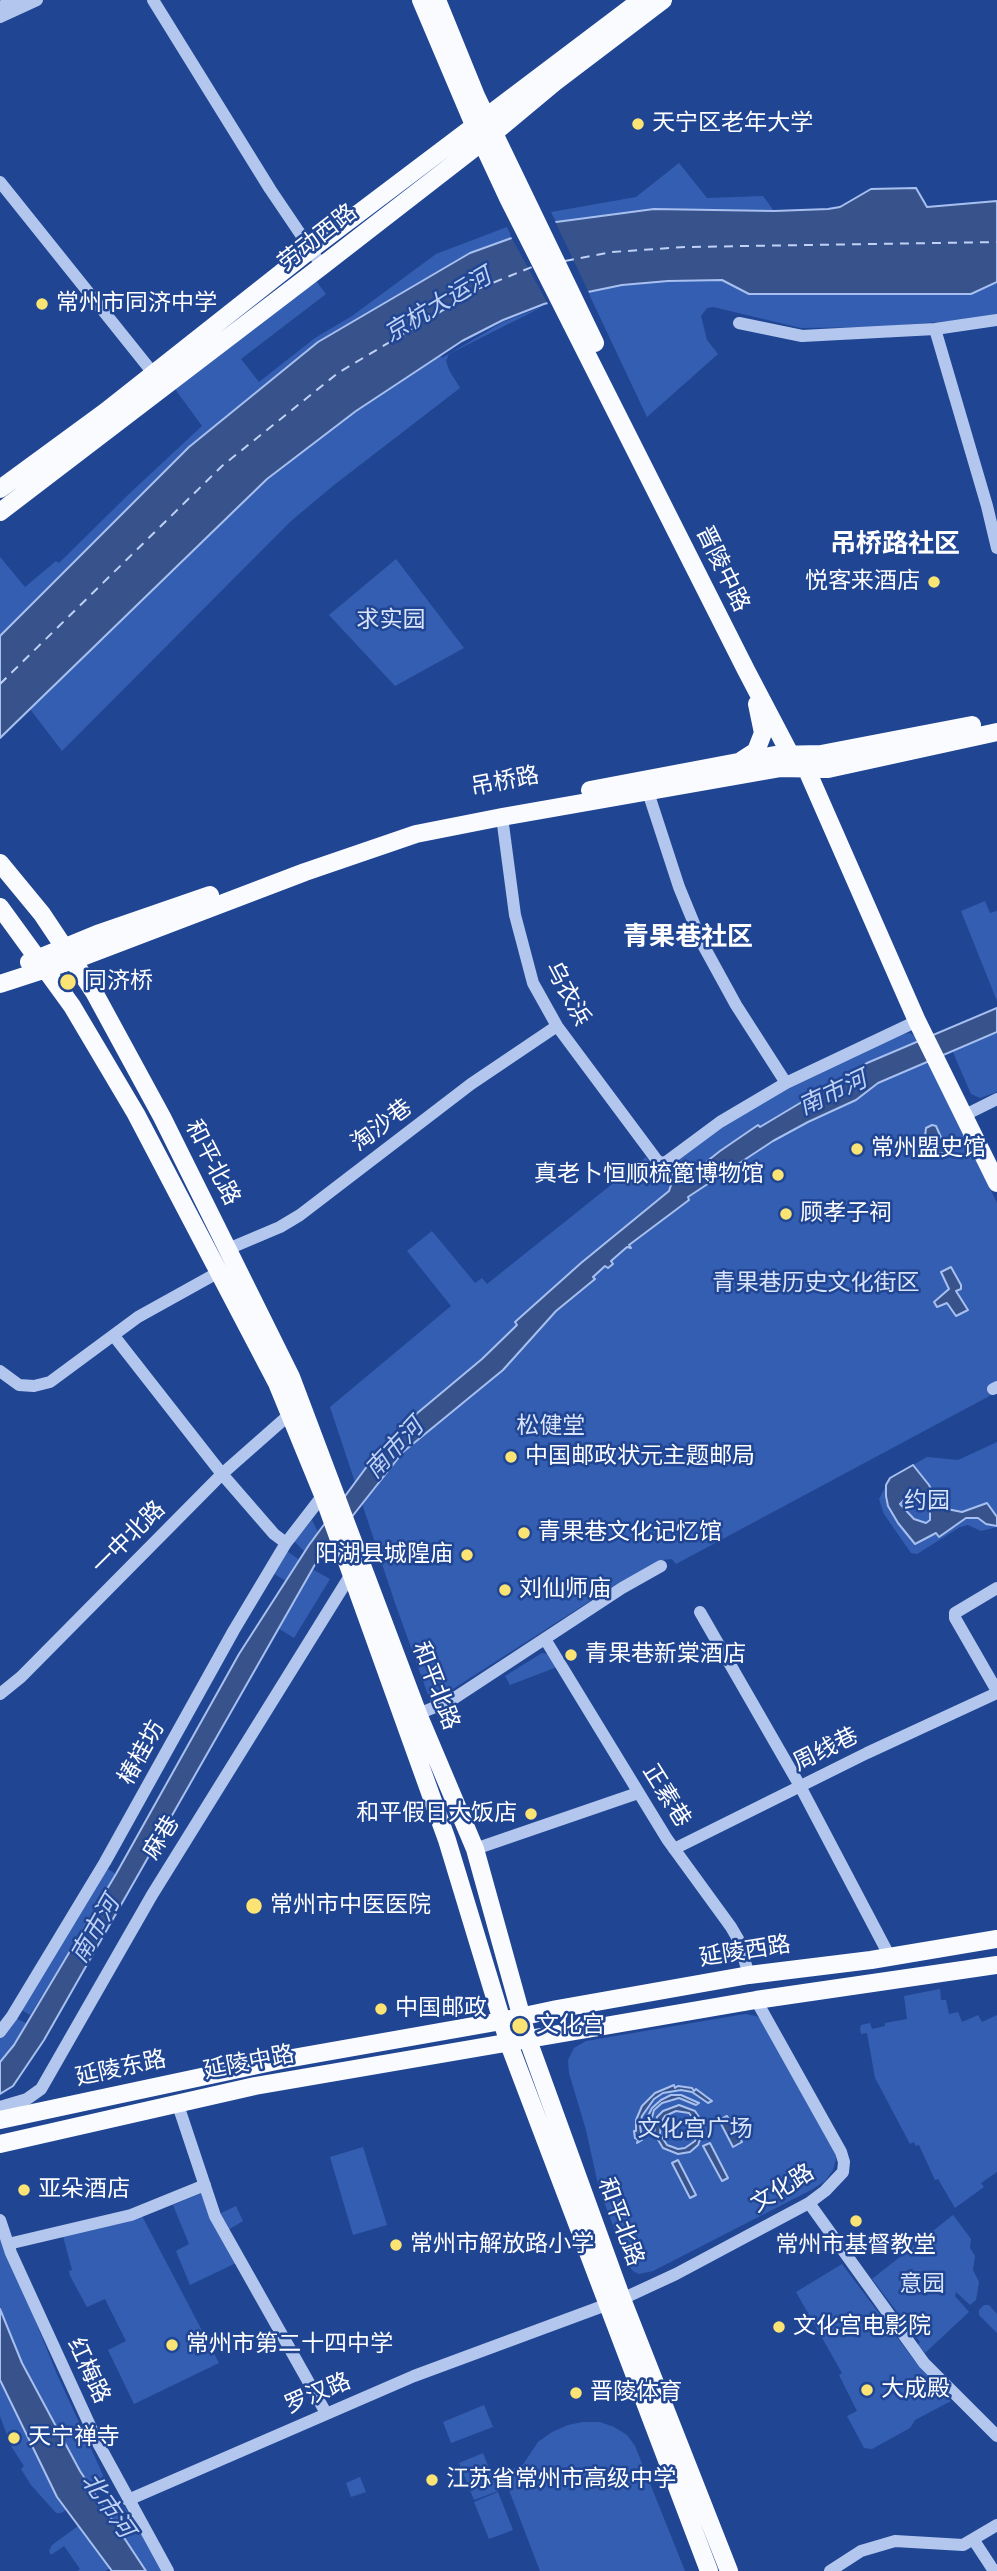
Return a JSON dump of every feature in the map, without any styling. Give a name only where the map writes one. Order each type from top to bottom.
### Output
[{"type":"main road","points":[[421,0],[485,129]]},
{"type":"main road","points":[[437,0],[476,96],[485,129]]},
{"type":"main road","name":"劳动西路","points":[[0,512],[322,266],[641,0]]},
{"type":"main road","name":"劳动西路","points":[[0,489],[105,412],[310,250],[555,82],[663,0]]},
{"type":"main road","name":"晋陵中路","points":[[485,129],[568,315],[746,670],[801,759]]},
{"type":"main road","name":"晋陵中路","points":[[568,315],[801,759],[963,1116]]},
{"type":"main road","points":[[742,761],[756,751],[763,733],[762,720],[746,670]]},
{"type":"main road","name":"吊桥路","points":[[70,953],[416,834],[781,768],[821,754],[997,720]]},
{"type":"main road","name":"吊桥路","points":[[43,964],[302,862],[414,825],[742,761],[801,759],[828,769],[997,732]]},
{"type":"main road","name":"和平北路","points":[[0,863],[70,953],[162,1117],[292,1377],[329,1501]]},
{"type":"main road","name":"和平北路","points":[[0,907],[72,1006],[136,1114],[265,1359],[343,1531],[360,1559],[418,1714],[475,1849],[527,2040],[614,2302],[709,2571]]},
{"type":"main road","points":[[0,974],[43,964]]},
{"type":"main road","points":[[0,985],[43,964]]},
{"type":"main road","points":[[963,1116],[997,1183]]},
{"type":"main road","name":"和平北路","points":[[343,1531],[350,1575],[447,1840],[509,2044],[614,2302],[729,2571]]},
{"type":"main road","name":"延陵西路","points":[[501,2021],[749,1975],[890,1957],[997,1939]]},
{"type":"main road","points":[[509,2044],[756,2000],[997,1965]]},
{"type":"main road","name":"延陵东路","points":[[0,2120],[281,2060],[501,2021]]},
{"type":"main road","name":"延陵中路","points":[[0,2144],[255,2086],[509,2044]]},
{"type":"street","points":[[0,6],[18,0]]},
{"type":"street","points":[[0,17],[37,0]]},
{"type":"street","points":[[153,0],[322,266]]},
{"type":"street","points":[[0,182],[153,373]]},
{"type":"street","points":[[739,323],[802,335],[935,329],[997,320]]},
{"type":"street","points":[[935,329],[997,548]]},
{"type":"street","points":[[648,792],[679,887],[702,943],[736,1005],[786,1083],[921,1027]]},
{"type":"street","name":"乌衣浜","points":[[502,817],[514,915],[533,983],[557,1026],[659,1163],[666,1161],[720,1122],[786,1083]]},
{"type":"street","name":"淘沙巷","points":[[228,1249],[280,1227],[300,1215],[475,1081],[557,1026]]},
{"type":"street","points":[[963,1116],[997,1099]]},
{"type":"street","points":[[0,1371],[19,1385],[34,1387],[50,1382],[138,1317],[219,1272]]},
{"type":"street","points":[[114,1336],[222,1474],[274,1535],[286,1543]]},
{"type":"street","name":"一中北路","points":[[0,1694],[222,1474],[289,1414]]},
{"type":"street","name":"椿桂坊","points":[[0,2032],[105,1862],[234,1630],[286,1543],[329,1501]]},
{"type":"street","name":"麻巷","points":[[0,2107],[27,2099],[41,2089],[152,1895],[360,1559]]},
{"type":"street","points":[[418,1714],[450,1701],[622,1588],[661,1566]]},
{"type":"street","points":[[997,1588],[955,1613],[955,1618],[997,1692]]},
{"type":"street","points":[[701,1612],[800,1786],[890,1957]]},
{"type":"street","name":"正素巷","points":[[545,1639],[674,1849],[732,1927],[749,1975]]},
{"type":"street","name":"周线巷","points":[[674,1849],[997,1692]]},
{"type":"street","points":[[475,1849],[638,1793]]},
{"type":"street","name":"文化路","points":[[614,2302],[674,2275],[809,2203],[843,2172],[844,2162],[818,2109],[756,2000]]},
{"type":"street","points":[[177,2102],[215,2216],[326,2413]]},
{"type":"street","points":[[8,2244],[131,2215],[205,2185]]},
{"type":"street","points":[[809,2203],[924,2363],[997,2436]]},
{"type":"street","name":"红梅路","points":[[0,2220],[8,2244],[98,2442],[168,2571]]},
{"type":"street","name":"罗汉路","points":[[128,2500],[414,2376],[614,2302]]},
{"type":"street","points":[[830,2571],[861,2551],[895,2541],[963,2546],[997,2525]]},
{"type":"street","points":[[973,2539],[994,2571]]},
{"type":"green space","points":[[679,163],[707,198],[763,196],[774,211],[654,209],[556,222],[551,212],[636,197]]},
{"type":"green space","points":[[507,227],[512,238],[470,253],[318,342],[189,447],[0,636],[0,557],[25,587],[56,561],[59,563],[202,426],[175,389],[316,281],[326,294],[241,359],[259,382],[315,338],[352,316],[436,254]]},
{"type":"green space","points":[[722,280],[749,294],[971,294],[997,282],[997,314],[963,320],[877,327],[801,328],[713,307],[707,308],[701,316],[707,340],[718,354],[647,417],[588,292],[622,285]]},
{"type":"green space","points":[[542,307],[449,354],[446,361],[460,388],[291,521],[62,751],[30,709],[181,564],[249,494],[356,411],[440,356],[442,358],[503,322]]},
{"type":"green space","name":"求实园","points":[[396,559],[464,648],[395,686],[329,615]]},
{"type":"green space","points":[[985,901],[990,913],[997,911],[997,1001],[961,911]]},
{"type":"green space","points":[[997,1032],[997,1092],[980,1098],[971,1094],[952,1050]]},
{"type":"green space","name":"青果巷历史文化街区","points":[[910,1033],[916,1037],[997,1203],[995,1393],[676,1564],[672,1559],[662,1560],[618,1583],[431,1703],[330,1407],[451,1306],[407,1251],[432,1231],[475,1283],[482,1278],[487,1284],[646,1157],[655,1169],[664,1170],[721,1128],[789,1088],[901,1034]]},
{"type":"green space","name":"约园","points":[[997,1442],[997,1527],[981,1531],[968,1525],[960,1527],[917,1554],[911,1553],[884,1514],[879,1499],[890,1478],[927,1457],[958,1460]]},
{"type":"green space","points":[[312,1520],[318,1532],[305,1552],[294,1541]]},
{"type":"green space","points":[[285,1550],[300,1560],[286,1581],[271,1572]]},
{"type":"green space","points":[[312,1569],[330,1579],[294,1638],[278,1628]]},
{"type":"green space","points":[[542,1653],[548,1654],[557,1667],[510,1685],[505,1676]]},
{"type":"green space","points":[[106,1868],[116,1874],[30,2015],[20,2009]]},
{"type":"green space","points":[[940,1989],[941,2000],[946,2000],[949,2014],[958,2012],[962,2022],[978,2015],[982,2022],[997,2015],[997,2172],[981,2183],[984,2187],[955,2208],[938,2179],[935,2180],[919,2145],[916,2146],[914,2142],[910,2144],[875,2078],[867,2033],[861,2034],[860,2029],[861,2025],[870,2023],[872,2029],[885,2026],[885,2023],[907,2019],[904,1996]]},
{"type":"green space","name":"文化宫广场","points":[[745,2014],[756,2016],[763,2021],[835,2147],[836,2160],[833,2170],[825,2181],[811,2190],[653,2271],[639,2274],[628,2265],[599,2189],[568,2060],[574,2048],[586,2041]]},
{"type":"green space","points":[[15,2018],[26,2023],[14,2045],[0,2062],[0,2038]]},
{"type":"green space","points":[[363,2147],[387,2225],[353,2235],[330,2157]]},
{"type":"green space","points":[[202,2193],[236,2263],[190,2285],[176,2251],[189,2244],[173,2205]]},
{"type":"green space","points":[[236,2206],[243,2221],[228,2230],[219,2214]]},
{"type":"green space","name":"意园","points":[[953,2215],[971,2239],[970,2248],[975,2256],[973,2270],[979,2282],[976,2300],[970,2305],[956,2292],[955,2296],[969,2312],[925,2353],[918,2345],[920,2342],[872,2279]]},
{"type":"green space","points":[[142,2216],[219,2363],[134,2404],[108,2350],[126,2341],[105,2299],[87,2307],[70,2276],[69,2271],[72,2270],[63,2236]]},
{"type":"green space","points":[[0,2233],[56,2372],[103,2475],[99,2488],[92,2492],[22,2363],[0,2309]]},
{"type":"green space","points":[[842,2264],[914,2360],[951,2401],[915,2420],[910,2428],[872,2449],[864,2448],[847,2416],[857,2411],[839,2375],[842,2373],[796,2292]]},
{"type":"green space","points":[[984,2305],[989,2305],[997,2314],[997,2333],[979,2315],[979,2310]]},
{"type":"green space","points":[[0,2380],[57,2497],[66,2510],[61,2513],[56,2513],[31,2485],[21,2469],[24,2466],[11,2446],[0,2416]]},
{"type":"green space","points":[[484,2405],[493,2427],[451,2443],[443,2422]]},
{"type":"green space","points":[[583,2422],[600,2422],[614,2427],[627,2435],[635,2446],[685,2571],[540,2571],[502,2472],[522,2466],[538,2442],[552,2432]]},
{"type":"green space","points":[[483,2453],[498,2491],[474,2500],[459,2463]]},
{"type":"green space","points":[[360,2477],[366,2492],[351,2497],[346,2483]]},
{"type":"green space","points":[[498,2492],[513,2530],[489,2539],[474,2502]]},
{"type":"green space","points":[[121,2504],[126,2509],[163,2571],[146,2571],[103,2509]]},
{"type":"green space","points":[[78,2526],[110,2568],[105,2571],[78,2571],[80,2569],[64,2546],[51,2555],[49,2551],[52,2545]]},
{"type":"water","name":"京杭大运河","points":[[916,188],[927,207],[997,201],[997,282],[971,294],[749,294],[722,280],[668,281],[622,285],[588,292],[544,304],[503,320],[462,341],[356,411],[267,479],[0,738],[0,636],[189,447],[318,342],[470,253],[556,222],[654,209],[828,209],[840,207],[871,189]]},
{"type":"water","name":"南市河","points":[[997,1008],[997,1032],[878,1083],[856,1100],[773,1141],[688,1197],[689,1200],[629,1245],[631,1248],[627,1247],[611,1261],[613,1264],[608,1268],[605,1266],[593,1277],[595,1279],[556,1311],[503,1370],[403,1452],[317,1561],[44,2040],[13,2086],[0,2094],[0,2062],[14,2045],[116,1874],[239,1654],[309,1545],[382,1446],[482,1359],[517,1325],[515,1322],[581,1263],[669,1191],[671,1185],[664,1177],[671,1172],[677,1180],[686,1178],[758,1125],[760,1127],[867,1063]]},
{"type":"water","points":[[936,1126],[947,1151],[941,1154],[932,1150],[925,1137],[926,1128]]},
{"type":"water","points":[[951,1267],[961,1285],[961,1289],[956,1291],[968,1310],[956,1316],[947,1303],[937,1307],[934,1302],[949,1289],[941,1272]]},
{"type":"water","points":[[913,1465],[947,1509],[962,1512],[987,1503],[997,1517],[997,1526],[986,1524],[978,1518],[966,1518],[939,1537],[936,1533],[915,1544],[888,1506],[886,1485],[890,1478]],"holes":[[[917,1493],[925,1500],[930,1512],[930,1520],[926,1523],[914,1519],[900,1504],[908,1496]]]},
{"type":"water","points":[[674,2085],[675,2088],[678,2086],[692,2088],[694,2091],[696,2089],[712,2101],[708,2103],[692,2092],[681,2090],[663,2093],[654,2099],[642,2116],[642,2140],[637,2143],[634,2131],[642,2106],[655,2093]]},
{"type":"water","points":[[671,2095],[681,2095],[699,2103],[696,2105],[679,2098],[662,2103],[654,2110],[648,2132],[645,2133],[647,2118],[652,2108]]},
{"type":"water","points":[[679,2105],[695,2111],[703,2123],[698,2145],[690,2152],[678,2154],[663,2148],[654,2133],[657,2117],[663,2111]],"holes":[[[676,2111],[689,2113],[697,2123],[695,2141],[685,2148],[678,2149],[667,2145],[660,2134],[661,2122],[665,2116]]]},
{"type":"water","points":[[727,2116],[742,2142],[733,2147],[719,2120]]},
{"type":"water","points":[[710,2143],[728,2178],[722,2181],[703,2146]]},
{"type":"water","points":[[678,2160],[696,2195],[690,2198],[672,2163]]},
{"type":"water","points":[[0,2309],[22,2363],[80,2471],[146,2571],[112,2571],[57,2497],[0,2380]]},
{"type":"pier","points":[[554,219],[590,295],[549,306],[510,235]]},
{"type":"ferry route","points":[[565,261],[612,252],[685,247],[997,242]]},
{"type":"ferry route","points":[[0,684],[222,466],[338,373],[480,288],[532,267]]},
{"type":"place","name":"天宁区老年大学","points":[[638,124]]},
{"type":"place","name":"常州市同济中学","points":[[42,304]]},
{"type":"place","name":"悦客来酒店","points":[[934,582]]},
{"type":"place","name":"同济桥","points":[[68,982]]},
{"type":"place","name":"常州盟史馆","points":[[857,1149]]},
{"type":"place","name":"真老卜恒顺梳篦博物馆","points":[[778,1175]]},
{"type":"place","name":"顾孝子祠","points":[[786,1214]]},
{"type":"place","name":"中国邮政状元主题邮局","points":[[511,1457]]},
{"type":"place","name":"青果巷文化记忆馆","points":[[524,1533]]},
{"type":"place","name":"阳湖县城隍庙","points":[[467,1555]]},
{"type":"place","name":"刘仙师庙","points":[[505,1590]]},
{"type":"place","name":"青果巷新棠酒店","points":[[571,1655]]},
{"type":"place","name":"和平假日大饭店","points":[[531,1814]]},
{"type":"place","name":"常州市中医医院","points":[[254,1906]]},
{"type":"place","name":"中国邮政","points":[[381,2009]]},
{"type":"place","name":"文化宫","points":[[520,2026]]},
{"type":"place","name":"亚朵酒店","points":[[24,2190]]},
{"type":"place","name":"常州市基督教堂","points":[[856,2221]]},
{"type":"place","name":"常州市解放路小学","points":[[396,2245]]},
{"type":"place","name":"文化宫电影院","points":[[779,2327]]},
{"type":"place","name":"常州市第二十四中学","points":[[172,2345]]},
{"type":"place","name":"大成殿","points":[[867,2390]]},
{"type":"place","name":"晋陵体育","points":[[576,2393]]},
{"type":"place","name":"天宁禅寺","points":[[14,2438]]},
{"type":"place","name":"江苏省常州市高级中学","points":[[432,2480]]},
{"type":"district","name":"吊桥路社区","points":[[895,545]]},
{"type":"district","name":"青果巷社区","points":[[688,938]]},
{"type":"park label","name":"松健堂","points":[[551,1427]]},
{"type":"water label","name":"北市河","points":[[107,2506]]}]
